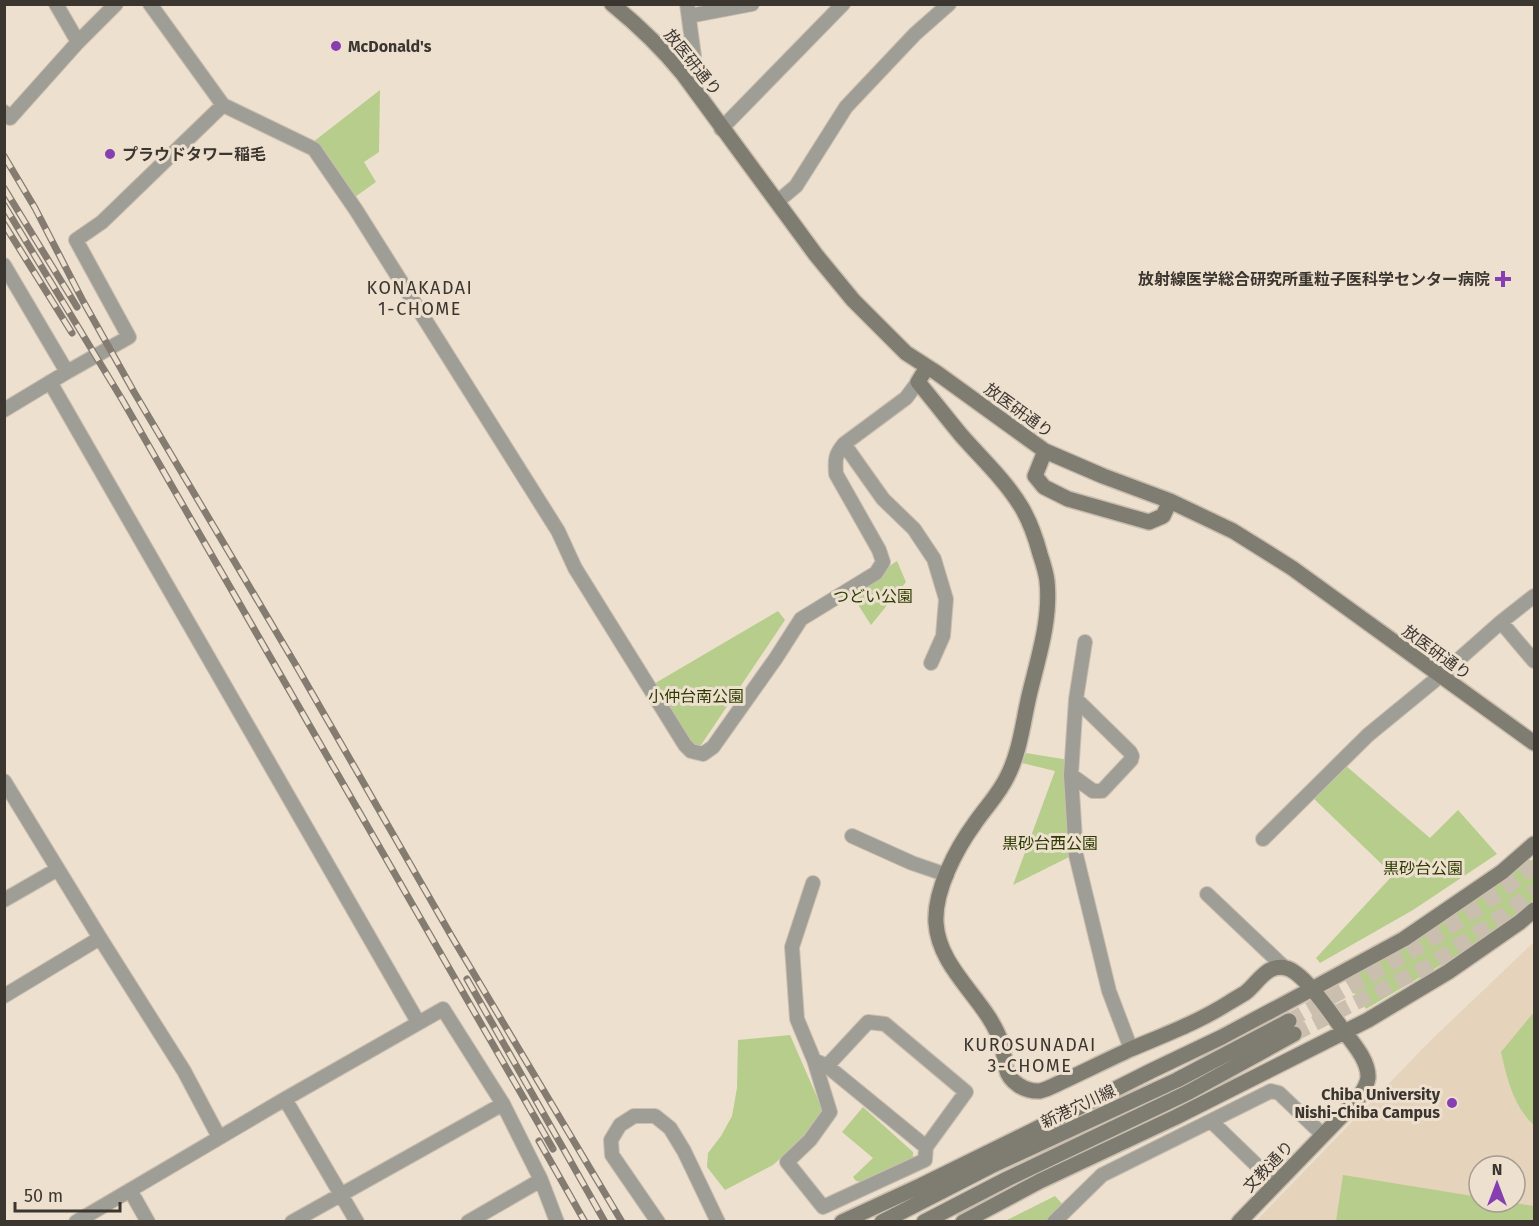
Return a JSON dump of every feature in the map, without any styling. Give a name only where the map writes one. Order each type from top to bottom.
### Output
[{"type":"street","points":[[56,4],[78,42]]},
{"type":"street","points":[[4,112],[10,118],[78,42],[116,4]]},
{"type":"street","points":[[150,4],[223,105],[314,149],[357,210],[558,531],[575,568],[684,745],[691,751],[703,754],[713,747],[801,619],[876,573],[883,562],[879,550],[836,474],[836,454],[844,444],[906,398],[927,366]]},
{"type":"street","name":"放医研通り","points":[[612,4],[662,49],[683,74],[816,255],[853,300],[906,353],[1045,451],[1170,501],[1233,531],[1262,549],[1292,568],[1534,743]]},
{"type":"street","points":[[683,74],[693,64],[694,56],[688,10],[752,4]]},
{"type":"street","points":[[722,129],[843,4]]},
{"type":"street","points":[[777,202],[796,186],[846,107],[915,34],[949,4]]},
{"type":"street","points":[[6,406],[129,338],[76,240],[102,222],[223,105]]},
{"type":"street","points":[[4,265],[67,372]]},
{"type":"street","points":[[50,382],[418,1022]]},
{"type":"street","points":[[918,382],[1008,488],[1023,509],[1036,538],[1047,578],[1046,630],[1009,774],[1000,792],[974,823],[958,850],[946,875],[937,904],[936,924],[944,952],[996,1030],[1010,1079],[1016,1084],[1040,1091],[1053,1086],[1214,1012],[1246,992],[1266,972],[1278,967],[1285,968]]},
{"type":"street","points":[[844,444],[883,499],[914,529],[934,558],[946,599],[943,636],[931,663]]},
{"type":"street","points":[[1045,451],[1035,476],[1044,487],[1068,499],[1149,522],[1163,516],[1170,501]]},
{"type":"street","points":[[1263,839],[1368,735],[1534,596]]},
{"type":"street","points":[[1501,622],[1534,661]]},
{"type":"street","points":[[1085,642],[1076,699],[1071,775],[1076,855],[1109,991],[1131,1049]]},
{"type":"street","points":[[1071,775],[1094,791],[1102,791],[1131,760],[1132,756],[1076,699]]},
{"type":"street","points":[[4,781],[184,1071],[219,1137]]},
{"type":"street","points":[[852,836],[912,863],[946,875]]},
{"type":"street","points":[[842,1221],[920,1186],[1222,1036],[1404,939],[1502,872],[1534,844]]},
{"type":"street","points":[[4,900],[58,869]]},
{"type":"street","points":[[813,883],[792,947],[797,1019],[820,1063],[830,1112],[810,1140],[786,1162],[823,1207],[925,1160],[926,1147],[966,1092],[885,1024],[868,1022],[820,1063]]},
{"type":"street","points":[[1207,894],[1285,968]]},
{"type":"street","points":[[963,1221],[1040,1181],[1185,1113],[1368,1020],[1448,972],[1534,910]]},
{"type":"street","points":[[4,996],[100,938]]},
{"type":"street","name":"文教通り","points":[[1239,1221],[1358,1099],[1368,1078],[1367,1070],[1356,1046],[1312,989],[1294,971],[1285,968]]},
{"type":"street","points":[[76,1221],[443,1009],[503,1104],[541,1180],[557,1221]]},
{"type":"street","name":"新港穴川線","points":[[882,1221],[990,1166],[1291,1028],[1189,1092],[924,1221]]},
{"type":"street","points":[[820,1063],[926,1147]]},
{"type":"street","points":[[1054,1221],[1102,1175],[1271,1091],[1279,1093],[1323,1135]]},
{"type":"street","points":[[285,1099],[357,1221]]},
{"type":"street","points":[[292,1221],[503,1104]]},
{"type":"street","points":[[658,1221],[612,1155],[611,1140],[620,1125],[634,1116],[655,1116],[670,1128],[684,1151],[718,1221]]},
{"type":"street","points":[[1211,1121],[1276,1184]]},
{"type":"street","points":[[468,1221],[541,1180]]},
{"type":"street","points":[[130,1190],[148,1221]]},
{"type":"shaded area","name":"Chiba University Nishi-Chiba Campus","points":[[1534,942],[1534,1221],[1255,1222],[1431,1040]]},
{"type":"green space","points":[[380,90],[379,152],[364,162],[376,182],[352,199],[313,142]]},
{"type":"green space","name":"つどい公園","points":[[897,561],[906,582],[871,625],[850,592]]},
{"type":"green space","name":"小仲台南公園","points":[[778,611],[785,620],[701,745],[690,745],[652,685]]},
{"type":"green space","name":"黒砂台西公園","points":[[1026,753],[1069,760],[1073,855],[1013,885],[1055,771],[1022,763]]},
{"type":"green space","name":"黒砂台公園","points":[[1345,765],[1430,838],[1458,810],[1497,854],[1413,910],[1320,963],[1316,958],[1393,875],[1311,796]]},
{"type":"green space","points":[[1534,858],[1534,900],[1480,942],[1366,1009],[1344,979]]},
{"type":"green space","points":[[1534,1012],[1534,1125],[1516,1100],[1501,1052]]},
{"type":"green space","points":[[790,1035],[824,1113],[816,1126],[773,1165],[725,1190],[707,1167],[708,1153],[732,1116],[737,1088],[738,1040]]},
{"type":"green space","points":[[863,1107],[913,1152],[913,1159],[863,1182],[856,1181],[853,1177],[873,1158],[842,1132]]},
{"type":"green space","points":[[1343,1175],[1467,1195],[1467,1214],[1527,1214],[1527,1205],[1534,1206],[1534,1221],[1336,1221]]},
{"type":"green space","points":[[1055,1196],[1065,1207],[1050,1221],[1003,1222]]},
{"type":"tunnel","points":[[1289,1021],[1446,930],[1506,888],[1534,865]]},
{"type":"tunnel","points":[[1294,1034],[1426,967],[1498,919],[1534,890]]},
{"type":"railway","points":[[4,156],[35,208],[134,392],[297,667],[452,937],[622,1222]]},
{"type":"railway","points":[[4,188],[77,307]]},
{"type":"railway","points":[[4,205],[123,401],[553,1149]]},
{"type":"railway","points":[[4,224],[72,333]]},
{"type":"railway","points":[[467,979],[605,1222]]},
{"type":"railway","points":[[539,1141],[585,1222]]},
{"type":"place","name":"McDonald's","points":[[336,46]]},
{"type":"place","name":"プラウドタワー稲毛","points":[[110,154]]},
{"type":"place","name":"放射線医学総合研究所重粒子医科学センター病院","points":[[1503,279]]},
{"type":"place","name":"Chiba University Nishi-Chiba Campus","points":[[1452,1103]]},
{"type":"district","name":"KONAKADAI 1-CHOME","points":[[420,298]]},
{"type":"district","name":"KUROSUNADAI 3-CHOME","points":[[1030,1055]]}]
